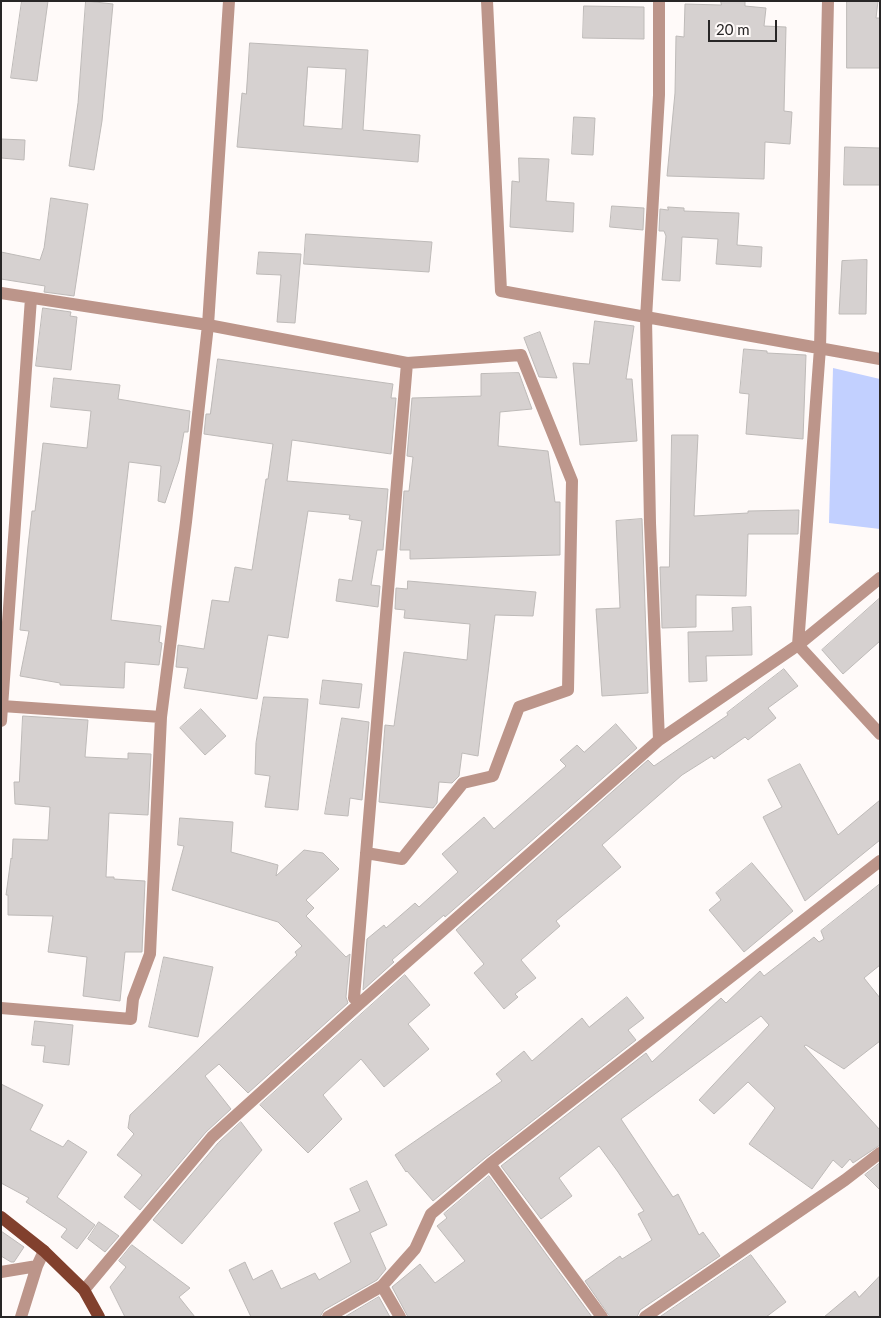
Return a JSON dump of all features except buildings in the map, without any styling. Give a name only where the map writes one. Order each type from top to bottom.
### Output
[{"type":"main road","points":[[1,1217],[44,1251],[84,1290],[98,1317]]},
{"type":"street","points":[[1,1008],[131,1019],[133,999],[150,954],[161,717],[186,522],[208,325],[228,1]]},
{"type":"street","points":[[487,1],[501,291],[880,359]]},
{"type":"street","points":[[659,1],[659,95],[646,318],[650,523],[660,740]]},
{"type":"street","points":[[828,1],[820,348],[798,645],[880,734]]},
{"type":"street","points":[[1,293],[208,325],[407,363],[521,355],[572,481],[568,690],[519,706],[493,776],[463,783],[402,859],[366,854]]},
{"type":"street","points":[[1,720],[31,298]]},
{"type":"street","points":[[354,998],[407,363]]},
{"type":"street","points":[[84,1290],[212,1137],[660,740],[798,645],[880,578]]},
{"type":"street","points":[[2,706],[161,717]]},
{"type":"street","points":[[328,1317],[382,1286],[415,1250],[431,1214],[490,1164],[880,861]]},
{"type":"street","points":[[645,1317],[845,1180],[880,1153]]},
{"type":"street","points":[[490,1164],[602,1317]]},
{"type":"street","points":[[21,1317],[37,1266],[44,1251]]},
{"type":"street","points":[[1,1272],[37,1266]]},
{"type":"street","points":[[382,1286],[400,1317]]},
{"type":"shaded area","points":[[833,368],[880,379],[880,529],[829,523]]}]
